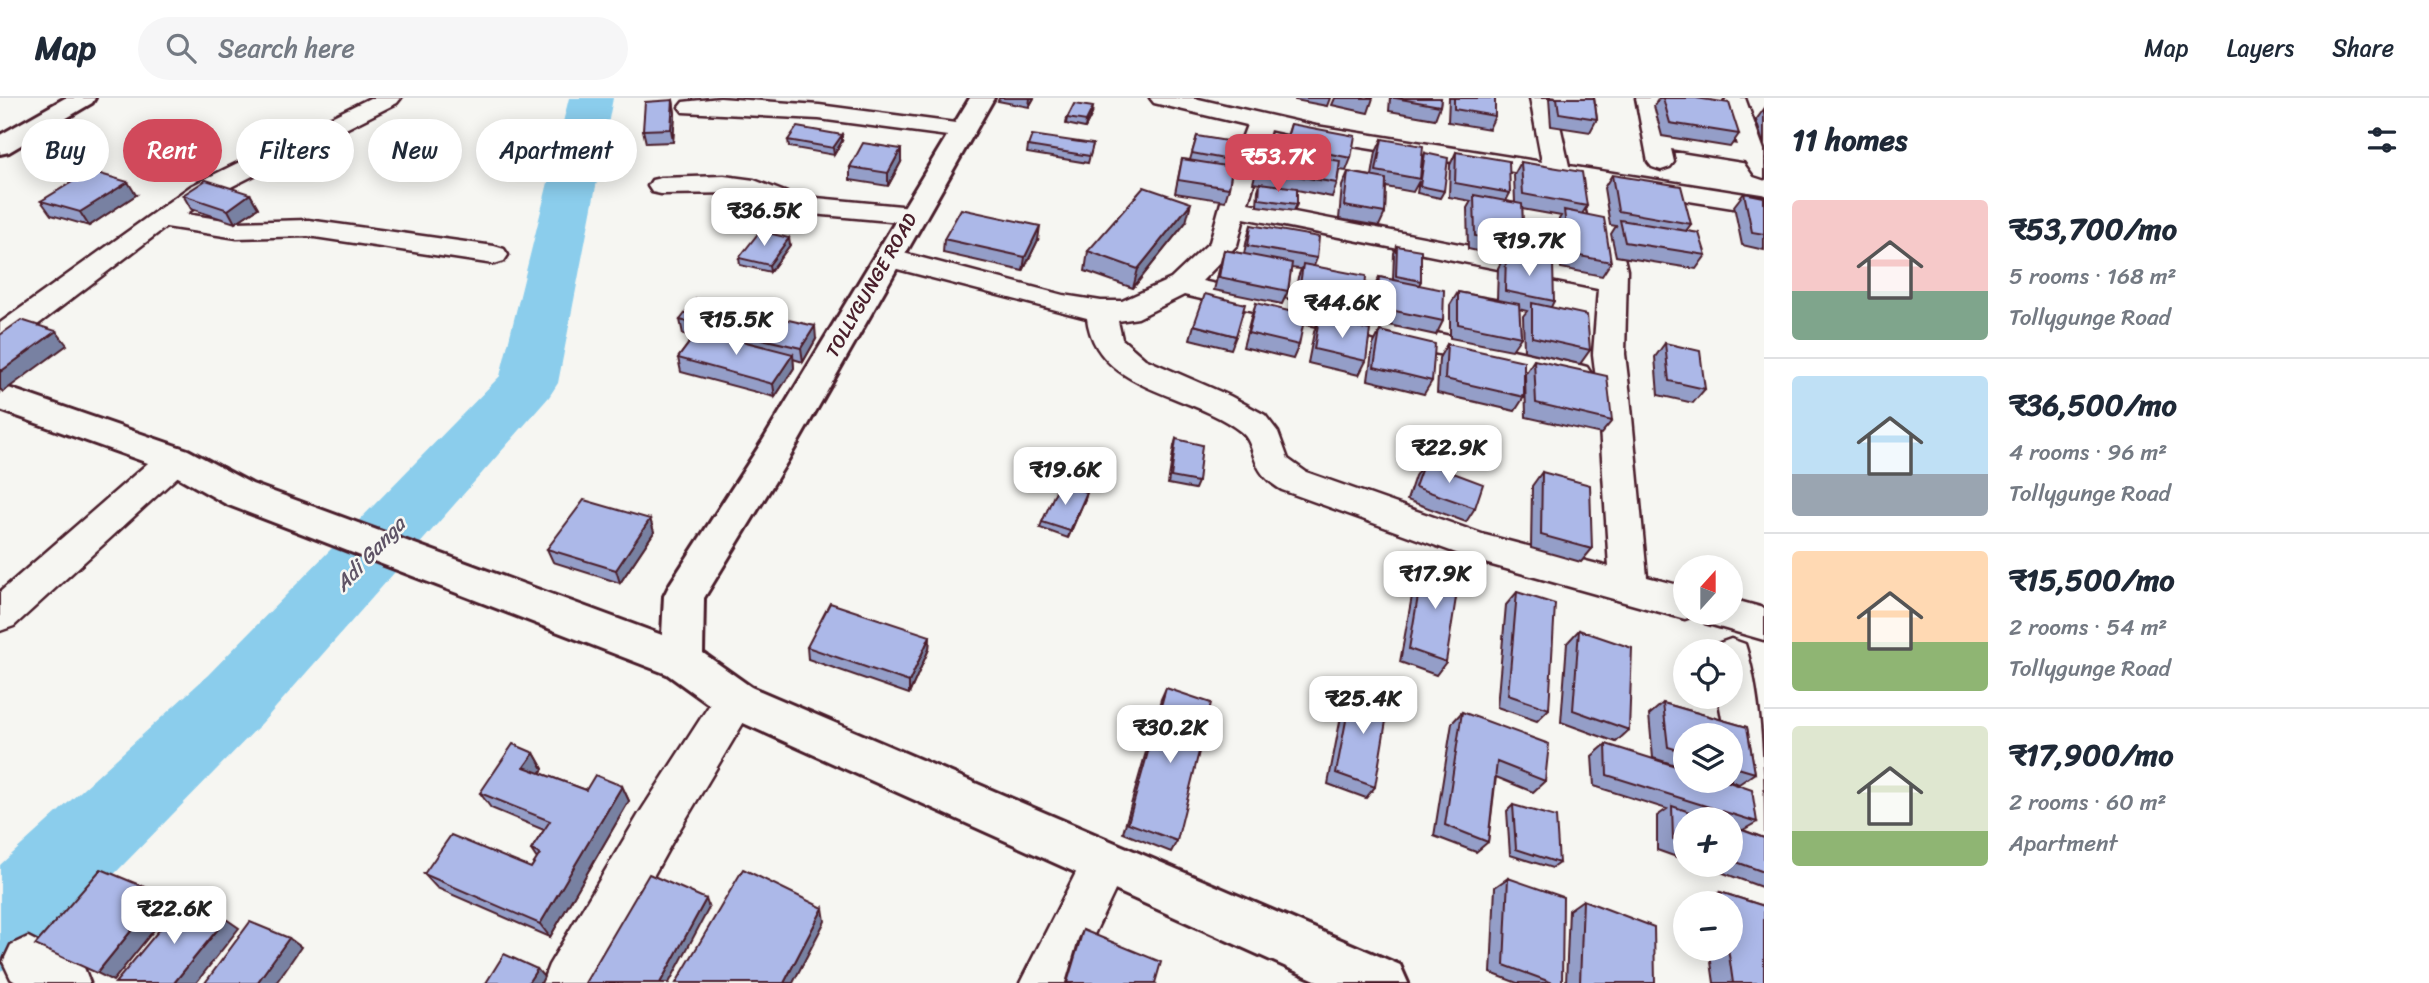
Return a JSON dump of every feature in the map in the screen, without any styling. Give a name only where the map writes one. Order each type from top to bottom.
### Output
[{"type":"main road","points":[[0,146],[83,98]]},
{"type":"main road","name":"TOLLYGUNGE ROAD","points":[[682,661],[684,596],[775,451],[982,98]]},
{"type":"main road","points":[[0,397],[174,459],[239,494],[682,661],[736,700],[1382,983]]},
{"type":"street","points":[[0,338],[161,218],[224,180],[389,98]]},
{"type":"street","points":[[1163,98],[1267,122],[1764,205]]},
{"type":"street","points":[[888,258],[1023,294],[1101,311],[1127,311],[1181,285],[1223,245],[1232,208],[1267,122],[1284,98]]},
{"type":"street","points":[[1542,98],[1557,172]]},
{"type":"street","points":[[1648,98],[1666,187]]},
{"type":"street","points":[[1730,100],[1759,163]]},
{"type":"street","points":[[691,107],[723,105],[819,112],[963,131]]},
{"type":"street","points":[[1656,139],[1759,163]]},
{"type":"street","points":[[1592,177],[1605,228],[1613,283],[1609,380],[1614,396],[1629,587]]},
{"type":"street","points":[[661,186],[735,185],[790,204],[912,215]]},
{"type":"street","points":[[1232,208],[1613,283]]},
{"type":"street","points":[[161,218],[237,230],[308,228],[494,255]]},
{"type":"street","points":[[1181,285],[1576,375]]},
{"type":"street","points":[[1101,311],[1108,343],[1119,356],[1177,388],[1239,413],[1255,424],[1266,436],[1273,466],[1294,481],[1481,548],[1551,569],[1673,600]]},
{"type":"street","points":[[0,615],[174,459]]},
{"type":"street","points":[[1764,624],[1726,633],[1764,829]]},
{"type":"street","points":[[566,983],[655,829],[736,700]]},
{"type":"street","points":[[1045,983],[1105,863]]},
{"type":"building","points":[[1395,98],[1441,98],[1440,106]]},
{"type":"building","points":[[1454,98],[1495,98],[1495,116],[1454,109]]},
{"type":"building","points":[[1557,98],[1594,98],[1597,119],[1559,113]]},
{"type":"building","points":[[1663,98],[1696,98],[1729,103],[1739,134],[1670,123]]},
{"type":"building","points":[[673,100],[671,129],[643,130],[645,102]]},
{"type":"building","points":[[1074,104],[1093,107],[1086,121],[1067,118]]},
{"type":"building","points":[[1291,124],[1355,136],[1351,158],[1285,145]]},
{"type":"building","points":[[797,127],[842,135],[833,148],[788,140]]},
{"type":"building","points":[[1032,135],[1093,144],[1090,156],[1028,146]]},
{"type":"building","points":[[1197,136],[1239,143],[1235,161],[1192,153]]},
{"type":"building","points":[[1382,139],[1423,146],[1420,179],[1376,171]]},
{"type":"building","points":[[863,143],[901,149],[888,173],[850,167]]},
{"type":"building","points":[[1262,148],[1340,161],[1337,183],[1257,169]]},
{"type":"building","points":[[1456,152],[1509,161],[1510,193],[1455,183]]},
{"type":"building","points":[[1425,153],[1448,158],[1444,191],[1420,186]]},
{"type":"building","points":[[1182,159],[1232,167],[1229,188],[1178,180]]},
{"type":"building","points":[[1521,162],[1582,172],[1587,206],[1523,194]]},
{"type":"building","points":[[1348,172],[1386,179],[1385,213],[1344,206]]},
{"type":"building","points":[[1612,175],[1681,186],[1691,224],[1618,211]]},
{"type":"building","points":[[109,176],[128,182],[80,212],[41,201],[72,182],[109,182]]},
{"type":"building","points":[[203,182],[212,182],[250,194],[228,210],[183,195]]},
{"type":"building","points":[[1260,183],[1297,188],[1297,204],[1259,199]]},
{"type":"building","points":[[1144,187],[1191,203],[1138,269],[1088,251]]},
{"type":"building","points":[[1744,193],[1764,197],[1764,234],[1752,232]]},
{"type":"building","points":[[1474,195],[1522,204],[1524,245],[1475,236]]},
{"type":"building","points":[[961,209],[1040,226],[1025,257],[944,239]]},
{"type":"building","points":[[1564,210],[1604,218],[1611,262],[1569,254]]},
{"type":"building","points":[[1620,220],[1699,233],[1706,255],[1625,242]]},
{"type":"building","points":[[1251,225],[1319,237],[1317,258],[1248,246]]},
{"type":"building","points":[[760,231],[789,238],[769,265],[739,258]]},
{"type":"building","points":[[1397,246],[1421,250],[1421,281],[1396,276]]},
{"type":"building","points":[[1224,250],[1292,263],[1288,291],[1219,277]]},
{"type":"building","points":[[1506,254],[1553,264],[1554,301],[1505,291]]},
{"type":"building","points":[[1303,264],[1366,276],[1364,305],[1299,292]]},
{"type":"building","points":[[1379,277],[1444,290],[1443,321],[1376,307]]},
{"type":"building","points":[[1458,292],[1519,304],[1521,337],[1458,324]]},
{"type":"building","points":[[1205,294],[1245,304],[1236,336],[1194,325]]},
{"type":"building","points":[[696,299],[815,326],[801,348],[680,320]]},
{"type":"building","points":[[1256,303],[1305,315],[1299,345],[1248,333]]},
{"type":"building","points":[[1532,303],[1587,315],[1590,350],[1532,337]]},
{"type":"building","points":[[1319,318],[1370,330],[1366,361],[1314,349]]},
{"type":"building","points":[[21,320],[56,331],[0,372],[0,335]]},
{"type":"building","points":[[699,330],[793,354],[773,384],[678,358]]},
{"type":"building","points":[[1380,331],[1435,344],[1432,381],[1374,367]]},
{"type":"building","points":[[1665,343],[1700,351],[1705,389],[1669,381]]},
{"type":"building","points":[[1447,344],[1524,361],[1524,397],[1445,379]]},
{"type":"building","points":[[1534,360],[1607,376],[1612,421],[1536,403]]},
{"type":"building","points":[[1176,439],[1202,445],[1198,482],[1171,477]]},
{"type":"building","points":[[1424,462],[1483,484],[1475,508],[1415,487]]},
{"type":"building","points":[[1542,472],[1590,485],[1592,549],[1541,535]]},
{"type":"building","points":[[1059,484],[1087,492],[1070,531],[1042,522]]},
{"type":"building","points":[[584,500],[650,519],[616,570],[547,549]]},
{"type":"building","points":[[1424,561],[1460,572],[1446,662],[1409,649]]},
{"type":"building","points":[[1517,592],[1555,604],[1549,709],[1508,695]]},
{"type":"building","points":[[830,603],[930,636],[909,682],[807,647]]},
{"type":"building","points":[[1579,630],[1632,648],[1629,730],[1573,710]]},
{"type":"building","points":[[1353,684],[1390,697],[1375,787],[1336,773]]},
{"type":"building","points":[[1166,688],[1211,703],[1177,841],[1128,823]]},
{"type":"building","points":[[1663,703],[1673,706],[1673,709],[1684,709],[1733,723],[1673,723],[1673,748],[1668,747]]},
{"type":"building","points":[[1462,712],[1549,744],[1545,781],[1497,762],[1488,842],[1445,825]]},
{"type":"building","points":[[1743,726],[1747,727],[1755,773],[1743,770]]},
{"type":"building","points":[[513,744],[534,753],[524,767],[586,790],[595,775],[622,786],[540,924],[424,874],[451,835],[531,868],[540,854],[531,850],[550,821],[480,793]]},
{"type":"building","points":[[1606,744],[1673,765],[1673,793],[1743,793],[1743,787],[1752,790],[1757,822],[1743,818],[1743,807],[1709,807],[1607,775]]},
{"type":"building","points":[[1513,805],[1556,817],[1559,863],[1516,849]]},
{"type":"building","points":[[1743,830],[1764,838],[1764,872],[1743,864]]},
{"type":"building","points":[[101,869],[161,894],[97,973],[35,945]]},
{"type":"building","points":[[743,869],[823,908],[784,983],[676,983]]},
{"type":"building","points":[[649,874],[706,899],[660,983],[585,983]]},
{"type":"building","points":[[1508,878],[1563,897],[1562,983],[1553,983],[1504,965]]},
{"type":"building","points":[[185,899],[226,919],[174,983],[115,983]]},
{"type":"building","points":[[1743,899],[1764,906],[1764,983],[1733,983],[1730,961],[1743,961]]},
{"type":"building","points":[[1583,900],[1654,927],[1655,983],[1580,983]]},
{"type":"building","points":[[250,922],[289,938],[257,983],[205,983]]},
{"type":"building","points":[[1083,930],[1161,962],[1155,983],[1067,983]]},
{"type":"building","points":[[504,954],[537,969],[528,983],[486,983]]},
{"type":"waterway","name":"Adi Ganga","points":[[0,926],[235,699],[528,383],[591,98]]}]
